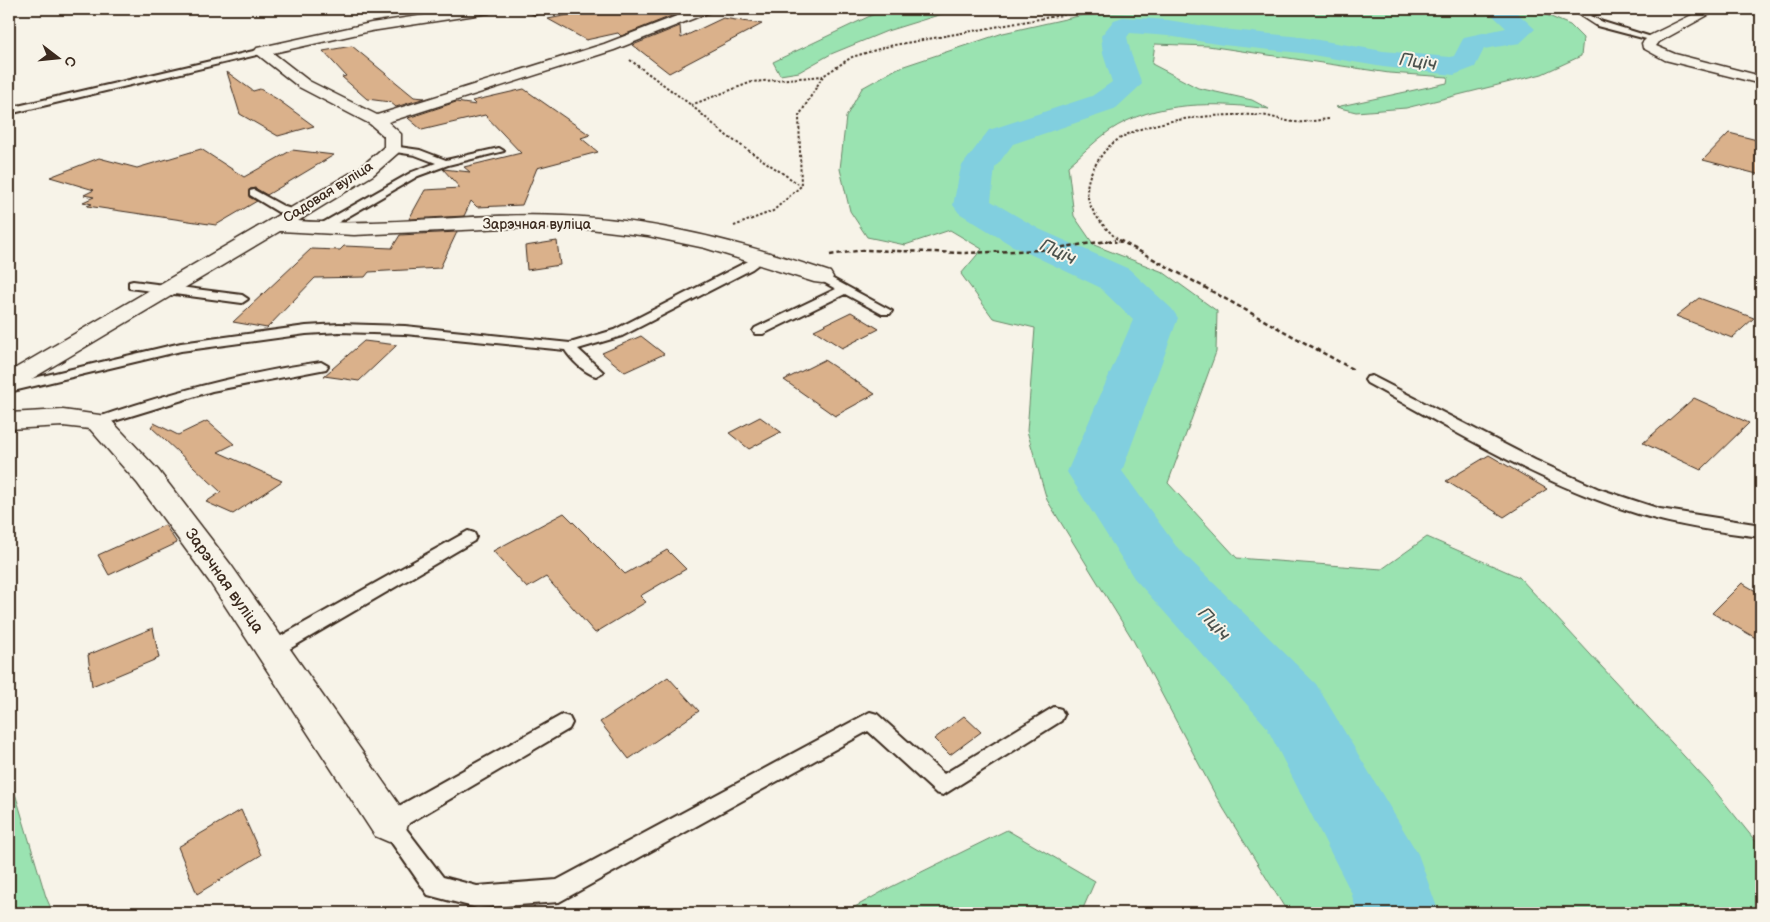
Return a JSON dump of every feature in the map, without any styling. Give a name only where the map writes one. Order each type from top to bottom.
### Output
[{"type":"street","points":[[262,51],[371,27],[489,9]]},
{"type":"street","points":[[376,121],[609,47],[706,9]]},
{"type":"street","points":[[1713,9],[1654,39],[1649,43],[1650,48],[1655,52],[1761,80]]},
{"type":"street","points":[[262,51],[304,84],[376,121],[393,134],[392,149]]},
{"type":"street","name":"Садовая вуліца","points":[[9,382],[367,171],[392,149]]},
{"type":"street","name":"Зарэчная вуліца","points":[[275,225],[364,229],[561,221],[636,229],[709,244],[762,256],[822,277]]},
{"type":"street","points":[[9,420],[63,418],[98,422]]},
{"type":"street","name":"Зарэчная вуліца","points":[[98,422],[148,477],[220,573],[389,823]]},
{"type":"lane","points":[[1607,9],[1584,15],[1600,24],[1654,39]]},
{"type":"lane","points":[[9,111],[262,51]]},
{"type":"lane","points":[[392,149],[417,152],[445,162]]},
{"type":"lane","points":[[321,228],[387,189],[445,162],[499,151]]},
{"type":"lane","points":[[254,193],[282,210],[296,212]]},
{"type":"lane","points":[[9,388],[63,378],[166,351],[307,330],[362,329],[423,332],[570,347],[618,333],[748,267],[762,256]]},
{"type":"lane","points":[[822,277],[886,311]]},
{"type":"lane","points":[[133,285],[242,299]]},
{"type":"lane","points":[[759,331],[845,289]]},
{"type":"lane","points":[[570,347],[574,354],[596,372]]},
{"type":"lane","points":[[98,422],[152,403],[220,384],[282,371],[321,366]]},
{"type":"lane","points":[[1372,380],[1549,474],[1629,506],[1693,522],[1761,531]]},
{"type":"lane","points":[[272,650],[468,537]]},
{"type":"lane","points":[[562,722],[389,823],[436,887],[477,897],[559,891],[870,720],[943,786],[1054,715]]},
{"type":"path","points":[[709,244],[722,231],[773,211],[800,186],[799,116],[823,76],[852,57],[889,46],[1095,9]]},
{"type":"path","points":[[609,47],[691,105],[727,136],[800,186]]},
{"type":"path","points":[[691,105],[752,82],[823,76]]},
{"type":"path","points":[[1329,119],[1299,122],[1260,115],[1198,118],[1161,124],[1120,138],[1103,152],[1089,175],[1086,198],[1094,218],[1118,240],[1241,310],[1372,380]]},
{"type":"path","points":[[789,265],[863,250],[965,253],[1041,250],[1056,246],[1118,240]]},
{"type":"green space","points":[[893,9],[958,9],[887,31],[831,54],[799,72],[780,75],[773,62],[872,15]]},
{"type":"green space","points":[[1157,9],[1532,9],[1570,25],[1583,38],[1581,56],[1542,74],[1406,108],[1356,112],[1336,107],[1447,83],[1448,77],[1389,73],[1208,46],[1155,44],[1152,64],[1198,88],[1252,100],[1269,109],[1229,105],[1187,106],[1146,114],[1127,121],[1109,131],[1068,166],[1074,216],[1094,245],[1163,272],[1217,311],[1216,352],[1168,483],[1237,558],[1382,569],[1427,537],[1519,577],[1707,781],[1761,848],[1761,913],[1288,913],[1217,798],[1133,640],[1047,500],[1027,431],[1035,328],[993,318],[961,274],[982,249],[950,230],[905,245],[867,237],[850,211],[840,169],[846,117],[862,88],[898,68],[1003,33],[1083,15]]},
{"type":"green space","points":[[9,773],[46,897],[53,913],[9,913]]},
{"type":"green space","points":[[1007,830],[1095,881],[1081,913],[844,913],[889,888]]},
{"type":"building","points":[[598,9],[678,9],[679,13],[621,36],[618,33],[586,40],[548,19]]},
{"type":"building","points":[[723,18],[762,24],[669,73],[633,45],[680,26],[681,38]]},
{"type":"building","points":[[352,46],[414,97],[425,98],[396,107],[390,102],[367,99],[342,77],[346,76],[323,51]]},
{"type":"building","points":[[227,72],[253,91],[260,89],[277,99],[314,126],[278,136],[240,114]]},
{"type":"building","points":[[524,89],[590,135],[581,138],[598,152],[537,168],[522,205],[477,207],[471,201],[464,216],[409,219],[425,190],[460,188],[443,169],[470,172],[464,167],[521,153],[485,115],[422,130],[408,118],[456,102],[476,105],[472,101]]},
{"type":"building","points":[[1729,133],[1761,141],[1761,175],[1703,160]]},
{"type":"building","points":[[201,149],[244,177],[292,150],[334,155],[267,195],[255,188],[250,189],[249,197],[257,201],[216,225],[87,206],[92,204],[83,202],[94,197],[84,195],[94,190],[50,177],[99,158],[137,168]]},
{"type":"building","points":[[457,232],[440,268],[369,272],[365,277],[315,278],[267,328],[233,322],[311,249],[340,250],[344,246],[392,248],[400,235]]},
{"type":"building","points":[[557,241],[560,265],[527,270],[525,246]]},
{"type":"building","points":[[1699,298],[1754,318],[1732,338],[1676,316]]},
{"type":"building","points":[[851,312],[879,329],[842,348],[814,330]]},
{"type":"building","points":[[641,336],[664,354],[625,372],[602,353]]},
{"type":"building","points":[[364,341],[397,345],[359,381],[324,376]]},
{"type":"building","points":[[824,360],[875,394],[835,416],[784,380]]},
{"type":"building","points":[[1694,398],[1749,423],[1701,470],[1643,443]]},
{"type":"building","points":[[760,417],[781,432],[749,449],[729,433]]},
{"type":"building","points":[[207,421],[234,444],[218,452],[282,481],[233,514],[206,502],[221,492],[151,427],[154,423],[178,435]]},
{"type":"building","points":[[1489,455],[1547,489],[1504,517],[1446,481]]},
{"type":"building","points":[[564,513],[625,574],[667,550],[686,569],[640,596],[646,602],[595,633],[546,577],[527,588],[493,551]]},
{"type":"building","points":[[165,525],[177,543],[109,575],[98,555]]},
{"type":"building","points":[[1742,583],[1761,594],[1761,641],[1712,613]]},
{"type":"building","points":[[153,628],[159,658],[92,686],[88,655]]},
{"type":"building","points":[[668,677],[699,711],[629,759],[600,722]]},
{"type":"building","points":[[964,716],[981,732],[950,755],[934,739]]},
{"type":"building","points":[[241,810],[261,855],[197,894],[178,847]]},
{"type":"waterway","name":"Пціч","points":[[1398,913],[1389,882],[1291,705],[1155,562],[1094,472],[1132,373],[1156,318],[1114,278],[1025,237],[972,205],[978,167],[1001,137],[1103,103],[1127,84],[1117,54],[1114,36],[1123,25],[1168,28],[1223,37],[1301,45],[1383,59],[1454,66],[1465,61],[1474,43],[1511,37],[1522,29],[1498,9]]}]
